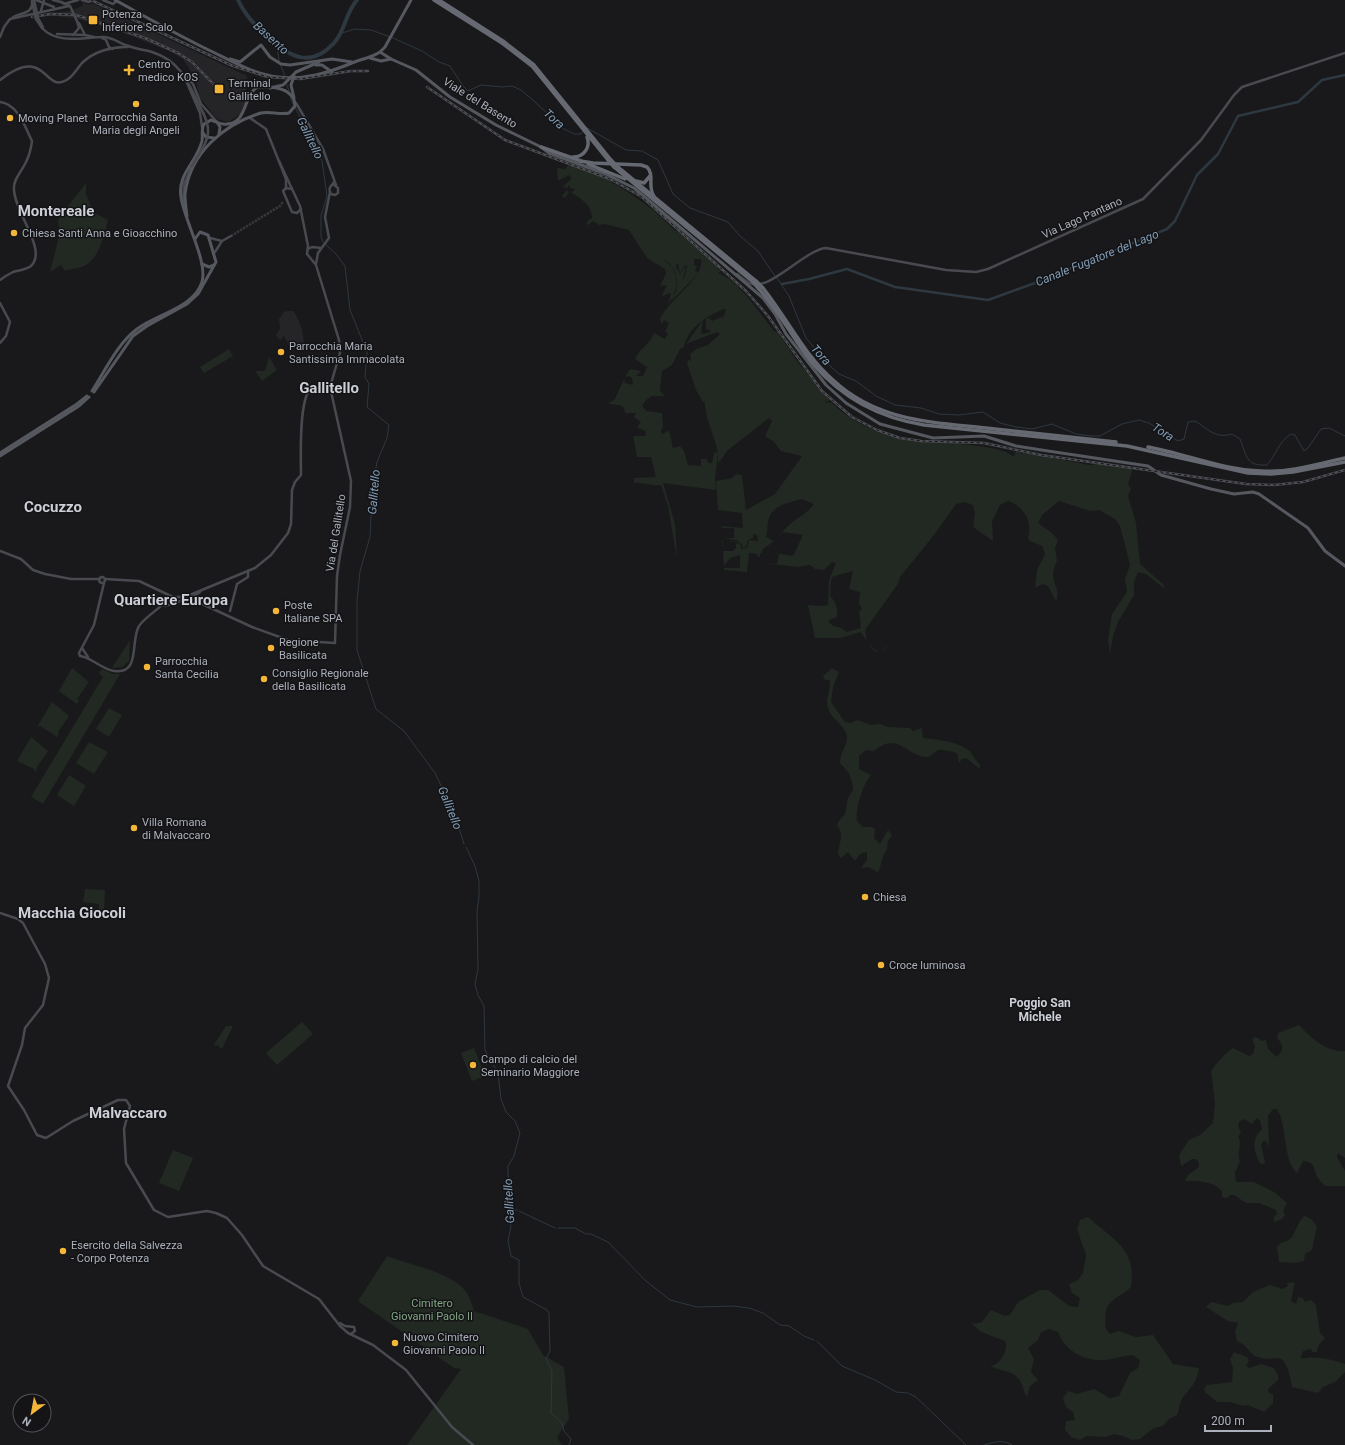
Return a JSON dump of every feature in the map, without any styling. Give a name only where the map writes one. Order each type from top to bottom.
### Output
[{"type":"highway","points":[[434,0],[502,42],[527,62],[547,83],[585,132],[616,167],[635,185],[754,281]]},
{"type":"highway","points":[[441,0],[503,40],[534,65],[549,82],[589,136]]},
{"type":"highway","points":[[570,157],[580,156],[587,150],[588,140],[585,132]]},
{"type":"highway","points":[[541,146],[619,176],[635,185]]},
{"type":"highway","points":[[580,161],[644,165],[648,168],[650,173],[650,188],[652,193],[673,213]]},
{"type":"highway","points":[[616,167],[754,281],[761,288],[812,357],[832,380],[866,404],[892,415],[923,421],[1129,444],[1249,470],[1286,471],[1345,458]]},
{"type":"highway","points":[[627,175],[641,183],[648,180],[650,173]]},
{"type":"highway","points":[[761,288],[814,365],[832,384],[858,403],[880,414],[901,421],[924,425],[1133,447],[1224,469],[1248,473],[1289,473],[1345,462]]},
{"type":"main road","points":[[116,1],[243,67],[278,77],[294,78],[334,71],[379,53],[385,47],[411,0]]},
{"type":"main road","points":[[240,62],[261,45],[270,57],[281,64],[332,59],[354,62]]},
{"type":"main road","points":[[384,60],[385,47]]},
{"type":"main road","points":[[378,59],[379,53]]},
{"type":"main road","name":"Viale del Basento","points":[[379,53],[416,70],[450,97],[496,125],[541,146],[549,153],[606,174],[634,188],[767,302],[786,334],[832,391],[880,424],[933,438],[984,436],[1016,446],[1148,466],[1161,475],[1231,494],[1256,492],[1299,521],[1314,534],[1327,552],[1345,566]]},
{"type":"main road","points":[[225,58],[240,62],[240,65],[243,67]]},
{"type":"main road","points":[[369,58],[384,60],[391,59]]},
{"type":"main road","points":[[270,88],[283,85],[296,72],[323,60]]},
{"type":"main road","points":[[334,71],[338,64],[337,60]]},
{"type":"main road","points":[[313,65],[322,65],[334,71]]},
{"type":"main road","points":[[187,216],[185,196],[190,177],[207,146],[219,134],[244,118],[250,118],[262,113],[285,114],[292,110],[295,103],[291,85],[296,72]]},
{"type":"main road","points":[[190,225],[200,232],[206,233],[210,238],[215,252],[215,264],[195,298],[147,326],[133,336],[93,391],[131,334],[145,324],[193,297],[202,282],[202,264],[180,197],[181,183],[200,146],[203,133],[202,127],[208,120],[227,124],[236,120],[246,108],[248,99],[255,88],[262,87],[286,90],[294,98]]},
{"type":"main road","points":[[217,122],[220,127],[219,134]]},
{"type":"main road","points":[[203,133],[208,138],[214,138]]},
{"type":"main road","points":[[194,241],[196,235],[200,232]]},
{"type":"main road","points":[[202,264],[209,267],[215,264]]},
{"type":"main road","points":[[0,455],[79,406],[88,396]]},
{"type":"street","points":[[53,0],[68,4],[72,9],[84,35]]},
{"type":"street","points":[[43,11],[70,1],[78,0]]},
{"type":"street","points":[[82,0],[88,2],[92,0]]},
{"type":"street","points":[[103,0],[114,4],[116,1]]},
{"type":"street","points":[[39,2],[54,7]]},
{"type":"street","points":[[39,2],[39,12]]},
{"type":"street","points":[[0,37],[10,19],[29,11],[39,2]]},
{"type":"street","points":[[39,2],[36,19],[49,33],[76,40],[100,37],[115,40],[130,47],[156,53],[180,69],[191,80],[201,104],[217,122]]},
{"type":"street","points":[[10,19],[66,6],[72,9]]},
{"type":"street","points":[[73,35],[79,28],[77,21]]},
{"type":"street","points":[[43,28],[58,34],[84,35],[96,38]]},
{"type":"street","points":[[73,35],[76,40]]},
{"type":"street","points":[[80,40],[84,35]]},
{"type":"street","points":[[100,37],[106,40],[114,49]]},
{"type":"street","points":[[0,80],[19,67],[27,66],[37,68],[55,82],[61,82],[69,78],[85,61],[102,51],[110,40],[115,40]]},
{"type":"street","points":[[114,49],[118,45],[115,40]]},
{"type":"street","points":[[102,51],[130,47]]},
{"type":"street","name":"Via Lago Pantano","points":[[733,273],[750,284],[762,283],[772,280],[812,252],[826,248],[946,270],[976,272],[994,267],[1143,198],[1200,140],[1234,95],[1242,87],[1345,53]]},
{"type":"street","points":[[180,69],[189,82],[208,121],[209,131],[184,184],[184,208]]},
{"type":"street","points":[[182,72],[200,113],[202,127]]},
{"type":"street","points":[[0,102],[8,104],[14,108],[32,141],[28,158],[16,181],[14,190],[19,211],[37,251],[34,261],[30,266],[11,273],[0,280]]},
{"type":"street","points":[[295,103],[323,149],[338,191],[329,202]]},
{"type":"street","points":[[250,118],[266,129],[286,179],[286,188],[283,192],[290,209]]},
{"type":"street","points":[[279,161],[301,210],[302,221],[307,238],[307,254],[310,257],[316,256],[327,243],[329,234],[325,217],[329,202],[330,187],[335,184]]},
{"type":"street","points":[[286,188],[293,190]]},
{"type":"street","points":[[330,192],[334,195]]},
{"type":"street","points":[[285,197],[283,204],[295,213],[302,221]]},
{"type":"street","points":[[295,213],[301,210]]},
{"type":"street","points":[[215,252],[222,241],[231,236]]},
{"type":"street","points":[[210,238],[222,241]]},
{"type":"street","points":[[307,238],[318,253]]},
{"type":"street","points":[[308,249],[314,247],[322,248]]},
{"type":"street","name":"Via del Gallitello","points":[[236,620],[288,640],[335,643],[336,604],[340,555],[348,515],[351,488],[349,467],[330,387],[340,353],[333,318],[316,265],[316,256]]},
{"type":"street","name":"Via del Gallitello","points":[[310,257],[316,265]]},
{"type":"street","points":[[0,302],[10,322],[6,336],[0,342]]},
{"type":"street","points":[[190,599],[194,595],[204,590],[255,568],[271,555],[288,533],[291,524],[292,490],[295,482],[301,474],[303,416],[306,394],[313,387],[330,387]]},
{"type":"street","points":[[0,551],[21,559],[33,570],[71,579],[143,582],[163,593],[170,598],[172,602]]},
{"type":"street","points":[[236,620],[230,615],[234,591],[239,581],[248,577],[248,571]]},
{"type":"street","points":[[102,590],[106,583],[112,580]]},
{"type":"street","points":[[102,581],[102,590],[94,625],[82,651],[82,656],[113,671],[122,670],[128,667],[134,656],[135,637],[138,628],[146,618],[170,598],[181,598],[204,590]]},
{"type":"street","points":[[163,593],[166,602]]},
{"type":"street","points":[[188,595],[190,599]]},
{"type":"street","points":[[194,595],[195,601]]},
{"type":"street","points":[[170,598],[169,602],[172,602]]},
{"type":"street","points":[[165,606],[172,602],[190,599],[236,620]]},
{"type":"street","points":[[157,609],[183,600]]},
{"type":"street","points":[[222,613],[227,614],[230,609]]},
{"type":"street","points":[[82,651],[88,658]]},
{"type":"street","points":[[0,913],[23,923],[48,970],[47,990],[43,1005],[26,1025],[8,1086],[26,1113],[37,1135],[46,1138],[73,1121],[118,1100],[124,1099],[130,1103],[129,1113],[124,1129],[127,1166],[154,1210],[168,1217],[208,1212],[226,1218],[242,1235],[263,1266],[318,1298],[347,1331],[360,1338],[410,1373],[453,1428],[473,1445]]},
{"type":"street","points":[[338,1321],[342,1325],[354,1327],[360,1338]]},
{"type":"street","points":[[347,1331],[348,1327]]},
{"type":"street","points":[[351,1334],[355,1331]]},
{"type":"shaded area","points":[[83,2],[90,5],[92,3],[247,76],[245,108],[241,114],[228,122],[217,119],[200,98],[195,78],[183,59],[169,51],[129,35],[79,19],[48,15],[48,13],[70,11],[82,6]]},
{"type":"shaded area","points":[[293,311],[296,315],[302,329],[305,348],[299,349],[295,343],[289,345],[284,336],[280,340],[276,335],[280,329],[279,319],[284,312]]},
{"type":"green space","points":[[569,164],[610,179],[611,182],[652,209],[674,230],[684,236],[719,267],[717,269],[722,270],[718,273],[726,277],[741,289],[775,332],[777,331],[797,361],[830,400],[826,402],[823,399],[826,403],[831,402],[859,423],[874,430],[906,439],[958,442],[959,444],[980,446],[1004,451],[1014,457],[1016,451],[1021,452],[1021,455],[1023,452],[1089,465],[1094,465],[1095,463],[1133,468],[1128,484],[1131,489],[1128,496],[1136,523],[1140,564],[1163,584],[1165,589],[1146,574],[1138,572],[1134,582],[1134,595],[1118,622],[1113,636],[1110,654],[1108,640],[1112,614],[1127,592],[1125,579],[1130,565],[1120,526],[1115,519],[1099,510],[1090,511],[1059,501],[1042,515],[1038,523],[1052,533],[1058,540],[1055,548],[1057,561],[1053,574],[1057,591],[1056,601],[1048,586],[1043,584],[1035,588],[1037,570],[1045,554],[1042,546],[1030,541],[1028,538],[1029,526],[1026,515],[1023,511],[1014,503],[1008,501],[1000,505],[992,521],[993,541],[973,527],[975,513],[973,505],[965,502],[956,504],[934,535],[900,577],[898,584],[865,630],[867,641],[860,632],[841,638],[815,638],[808,605],[828,605],[829,580],[836,563],[832,562],[824,570],[815,569],[810,565],[798,567],[769,563],[777,564],[779,554],[793,556],[803,535],[783,532],[763,549],[761,554],[760,553],[760,557],[757,556],[757,554],[749,553],[747,572],[724,570],[724,568],[740,568],[740,555],[730,558],[724,566],[723,551],[733,551],[736,548],[736,544],[740,543],[725,540],[740,542],[741,549],[747,548],[749,540],[758,541],[757,535],[753,534],[753,538],[748,540],[746,547],[743,548],[741,542],[739,541],[723,538],[734,538],[735,531],[733,528],[722,528],[721,526],[743,528],[742,513],[718,510],[716,481],[732,478],[736,474],[742,475],[746,510],[775,494],[802,456],[781,451],[774,442],[765,436],[772,421],[769,418],[728,450],[718,464],[718,454],[715,480],[716,490],[663,483],[675,524],[677,559],[668,506],[661,485],[634,483],[634,478],[656,477],[651,457],[637,457],[633,436],[646,436],[645,431],[637,427],[641,422],[634,417],[636,413],[625,413],[624,408],[620,405],[608,404],[615,399],[624,379],[625,383],[633,385],[632,378],[630,376],[625,377],[630,369],[641,371],[636,376],[643,376],[647,367],[635,359],[654,333],[665,339],[668,333],[665,332],[669,323],[664,320],[662,324],[660,319],[665,311],[695,277],[671,301],[676,290],[677,281],[675,271],[668,262],[662,258],[673,269],[676,279],[674,293],[668,304],[671,294],[669,293],[663,296],[662,295],[667,285],[660,286],[666,274],[665,269],[647,258],[629,230],[605,224],[599,225],[593,221],[588,225],[586,224],[589,219],[592,219],[592,214],[588,206],[585,202],[571,193],[575,189],[570,188],[569,185],[567,188],[563,187],[572,178],[569,175],[558,181],[557,168],[565,169]],"holes":[[[694,259],[701,259],[701,266],[698,272],[695,271],[697,266],[694,265]],[[676,264],[678,264],[680,274],[684,266],[686,265],[687,266],[685,276],[682,281],[686,267],[685,266],[680,275],[678,268],[676,269]],[[724,309],[726,310],[724,316],[712,321],[709,318],[706,319],[706,330],[709,329],[710,332],[704,334],[701,333],[703,321],[686,344],[717,332],[720,334],[708,345],[696,349],[690,354],[691,361],[688,360],[687,363],[696,390],[703,402],[705,402],[706,414],[718,452],[714,453],[712,463],[708,463],[707,459],[701,459],[701,466],[688,465],[684,451],[680,446],[673,448],[669,430],[663,434],[661,432],[663,427],[662,413],[646,411],[642,406],[646,400],[652,396],[665,396],[660,391],[662,371],[672,365],[680,349],[684,347],[686,340],[694,328],[699,323],[711,315]],[[853,571],[849,589],[860,592],[859,603],[862,610],[859,611],[861,628],[847,632],[829,623],[829,620],[837,617],[837,608],[830,596],[831,580],[832,577]]]},
{"type":"green space","name":"Montereale","points":[[86,183],[86,194],[92,208],[95,213],[108,220],[101,245],[95,256],[86,265],[65,271],[61,265],[50,272],[60,233],[58,221]]},
{"type":"green space","points":[[568,189],[567,191],[569,192],[565,198],[562,196]]},
{"type":"green space","points":[[229,349],[233,356],[204,373],[200,367]]},
{"type":"green space","points":[[269,357],[277,370],[262,381],[255,371],[265,371]]},
{"type":"green space","points":[[130,640],[129,661],[122,667],[112,668]]},
{"type":"green space","points":[[72,668],[89,682],[77,699],[79,701],[77,704],[60,692],[58,693]]},
{"type":"green space","points":[[832,668],[839,672],[833,687],[831,702],[845,722],[850,723],[858,720],[871,725],[880,724],[888,727],[910,728],[913,731],[922,728],[923,738],[947,741],[960,745],[970,751],[980,765],[980,769],[966,758],[962,759],[959,763],[957,753],[945,750],[939,750],[925,757],[895,743],[882,745],[874,751],[866,750],[859,756],[859,769],[871,775],[865,784],[860,797],[857,810],[857,821],[863,827],[872,827],[875,830],[874,838],[880,844],[888,830],[892,835],[888,841],[887,849],[883,856],[879,871],[877,872],[869,867],[861,868],[867,860],[867,852],[860,854],[855,861],[848,852],[841,858],[838,854],[841,833],[837,825],[845,814],[848,798],[853,790],[853,786],[849,773],[840,763],[841,755],[847,740],[846,733],[832,716],[827,705],[830,680],[825,680],[823,676]]},
{"type":"green space","points":[[102,669],[113,674],[120,674],[43,804],[31,797],[103,677],[99,673]]},
{"type":"green space","points":[[52,702],[69,716],[58,732],[59,734],[56,738],[56,736],[40,726],[37,727]]},
{"type":"green space","points":[[109,708],[122,715],[109,737],[96,729]]},
{"type":"green space","points":[[31,737],[48,751],[37,767],[36,773],[34,769],[17,761]]},
{"type":"green space","points":[[89,742],[108,752],[94,774],[76,763]]},
{"type":"green space","points":[[69,775],[86,786],[74,806],[57,795]]},
{"type":"green space","points":[[85,889],[105,890],[104,913],[98,913],[99,904],[83,902]]},
{"type":"green space","points":[[302,1022],[313,1034],[277,1065],[266,1053]]},
{"type":"green space","points":[[1299,1025],[1325,1047],[1338,1051],[1345,1051],[1345,1158],[1338,1153],[1337,1157],[1345,1171],[1345,1186],[1325,1186],[1319,1180],[1312,1164],[1307,1162],[1303,1161],[1297,1173],[1289,1160],[1283,1125],[1277,1109],[1273,1109],[1268,1116],[1269,1147],[1266,1141],[1263,1141],[1261,1145],[1265,1162],[1262,1165],[1258,1160],[1254,1144],[1257,1135],[1262,1129],[1260,1121],[1257,1118],[1252,1124],[1244,1119],[1240,1121],[1238,1125],[1241,1133],[1238,1136],[1240,1142],[1240,1161],[1235,1173],[1236,1182],[1254,1182],[1274,1192],[1287,1203],[1283,1211],[1285,1215],[1282,1219],[1274,1222],[1274,1217],[1277,1214],[1276,1210],[1259,1203],[1246,1203],[1234,1195],[1230,1195],[1227,1198],[1222,1197],[1222,1192],[1219,1188],[1211,1184],[1185,1181],[1188,1175],[1199,1167],[1199,1163],[1196,1159],[1192,1159],[1181,1166],[1179,1155],[1189,1140],[1200,1135],[1213,1123],[1215,1103],[1211,1071],[1221,1058],[1233,1048],[1249,1056],[1253,1054],[1255,1046],[1252,1038],[1256,1037],[1262,1041],[1266,1040],[1268,1049],[1277,1057],[1282,1048],[1281,1043],[1277,1038],[1278,1033]]},
{"type":"green space","points":[[226,1026],[232,1026],[232,1028],[222,1049],[217,1045],[213,1046]]},
{"type":"green space","name":"Campo di calcio del Seminario Maggiore","points":[[474,1048],[485,1076],[472,1081],[461,1053]]},
{"type":"green space","points":[[173,1150],[193,1158],[179,1191],[159,1183]]},
{"type":"green space","points":[[1305,1216],[1311,1219],[1317,1226],[1312,1250],[1305,1254],[1304,1261],[1296,1263],[1279,1262],[1277,1247],[1291,1238],[1301,1220]]},
{"type":"green space","points":[[1088,1217],[1121,1246],[1127,1254],[1130,1263],[1132,1274],[1131,1287],[1111,1302],[1106,1310],[1105,1327],[1110,1334],[1119,1331],[1136,1337],[1153,1335],[1173,1364],[1199,1368],[1196,1380],[1183,1397],[1177,1415],[1169,1419],[1163,1426],[1154,1428],[1140,1439],[1132,1440],[1114,1434],[1105,1437],[1087,1436],[1080,1440],[1071,1437],[1065,1430],[1066,1421],[1075,1420],[1073,1412],[1066,1407],[1063,1398],[1068,1391],[1077,1394],[1094,1389],[1110,1398],[1119,1396],[1130,1373],[1138,1368],[1140,1360],[1133,1355],[1105,1360],[1090,1359],[1071,1350],[1061,1339],[1058,1332],[1049,1329],[1041,1332],[1038,1340],[1028,1348],[1034,1359],[1031,1372],[1038,1380],[1030,1386],[1027,1397],[1020,1381],[1016,1376],[1009,1372],[990,1366],[997,1363],[1005,1353],[1005,1341],[981,1332],[970,1322],[975,1324],[982,1322],[991,1310],[1005,1316],[1010,1315],[1018,1302],[1040,1290],[1048,1290],[1069,1306],[1078,1307],[1080,1298],[1072,1293],[1069,1284],[1078,1280],[1083,1273],[1086,1255],[1077,1229],[1080,1220]]},
{"type":"green space","name":"Cimitero Giovanni Paolo II","points":[[387,1256],[442,1274],[452,1280],[467,1293],[474,1311],[528,1329],[543,1355],[564,1367],[569,1419],[557,1437],[562,1445],[407,1445],[461,1369],[454,1368],[358,1301]]},
{"type":"green space","points":[[1295,1282],[1291,1301],[1296,1304],[1298,1297],[1303,1298],[1305,1302],[1311,1300],[1316,1305],[1320,1333],[1325,1338],[1318,1346],[1317,1352],[1312,1352],[1311,1349],[1303,1351],[1301,1356],[1302,1359],[1318,1358],[1345,1364],[1345,1372],[1335,1382],[1323,1387],[1318,1393],[1292,1387],[1288,1369],[1283,1360],[1279,1358],[1265,1359],[1254,1356],[1244,1345],[1237,1341],[1235,1332],[1238,1323],[1228,1321],[1206,1307],[1211,1302],[1228,1306],[1233,1303],[1243,1302],[1253,1292],[1270,1285],[1283,1289],[1288,1286],[1287,1283]]},
{"type":"green space","points":[[1234,1352],[1247,1357],[1249,1361],[1246,1365],[1249,1368],[1261,1364],[1274,1368],[1278,1375],[1278,1380],[1268,1389],[1269,1393],[1273,1394],[1273,1403],[1264,1412],[1248,1405],[1243,1406],[1230,1402],[1217,1402],[1206,1393],[1204,1389],[1207,1385],[1232,1382],[1233,1368],[1230,1359]]},
{"type":"waterway","name":"Basento","points":[[238,0],[251,20],[277,45],[293,55],[309,58],[326,51],[334,43],[341,33],[350,11],[357,0]]},
{"type":"waterway","name":"Tora","points":[[342,33],[355,29],[371,30],[422,51],[439,62],[450,66],[468,91],[481,85],[502,87],[512,86],[521,90],[564,129],[574,134],[581,134],[583,131]]},
{"type":"waterway","name":"Gallitello","points":[[277,45],[279,61]]},
{"type":"waterway","name":"Gallitello","points":[[281,66],[285,76]]},
{"type":"waterway","name":"Canale Fugatore del Lago","points":[[782,284],[847,269],[895,287],[988,300],[1035,283],[1167,229],[1175,221],[1197,175],[1218,154],[1238,116],[1298,102],[1322,80],[1345,75]]},
{"type":"waterway","name":"Gallitello","points":[[286,83],[289,91]]},
{"type":"waterway","name":"Gallitello","points":[[290,96],[293,104]]},
{"type":"waterway","name":"Gallitello","points":[[295,107],[322,161],[327,196],[321,216],[321,237],[323,242],[336,254],[345,266],[350,310],[367,352],[365,377],[369,384],[367,407],[389,425],[387,438],[377,462],[372,493],[370,537],[360,571],[357,601],[357,650],[376,709],[404,731],[435,773],[455,815],[464,844]]},
{"type":"waterway","name":"Tora","points":[[587,128],[626,150],[642,151],[658,160],[673,194],[690,208],[728,222],[740,236],[758,251],[775,276]]},
{"type":"waterway","name":"Tora","points":[[777,278],[789,296],[806,338],[829,365],[839,374],[856,381],[876,396],[895,405],[921,408],[939,414],[959,415],[983,412],[1000,423],[1016,427],[1032,429],[1052,424],[1076,434],[1091,436],[1100,436],[1122,424],[1139,420],[1149,423],[1178,441],[1184,439],[1188,422],[1195,421],[1216,434],[1232,434],[1240,439],[1248,459],[1254,464],[1260,465],[1267,465],[1283,440],[1291,434],[1295,435],[1304,451],[1308,448],[1321,429],[1329,428],[1345,436]]},
{"type":"waterway","name":"Gallitello","points":[[466,847],[475,866],[479,881],[477,911],[478,969],[475,984],[478,995],[484,1006],[485,1050],[498,1073],[501,1099],[506,1112],[515,1121],[520,1133],[514,1156],[508,1166],[510,1190],[507,1206],[511,1226],[508,1241],[511,1256],[519,1260],[519,1283],[523,1297],[547,1310],[549,1313],[550,1351],[546,1359],[552,1371],[551,1413],[562,1423],[564,1431],[571,1439],[569,1445]]},
{"type":"waterway","points":[[508,1209],[517,1210]]},
{"type":"waterway","points":[[519,1211],[555,1228]]},
{"type":"waterway","points":[[558,1228],[575,1228],[586,1234],[591,1234],[608,1242],[646,1281],[670,1300],[697,1307],[733,1306],[749,1308],[763,1313],[780,1325],[789,1326],[804,1336],[814,1340]]},
{"type":"waterway","points":[[817,1341],[842,1366],[875,1380],[896,1392],[908,1393],[916,1397],[966,1445]]},
{"type":"waterway","points":[[984,1445],[995,1442],[1006,1442],[1012,1445]]},
{"type":"tunnel","points":[[231,236],[280,206],[283,202]]},
{"type":"railway","points":[[91,0],[233,66],[268,77],[300,79],[351,71],[368,71]]},
{"type":"railway","points":[[32,17],[51,14],[76,15],[145,38],[178,53],[192,62],[222,93]]},
{"type":"railway","points":[[427,87],[505,140],[610,179],[642,197],[746,291],[768,316],[822,391],[852,417],[877,430],[900,438],[921,441],[984,443],[1041,455],[1246,484],[1274,485],[1303,482],[1345,470]]},
{"type":"place","name":"Potenza Inferiore Scalo","points":[[93,20]]},
{"type":"place","name":"Centro medico KOS","points":[[129,70]]},
{"type":"place","name":"Terminal Gallitello","points":[[219,89]]},
{"type":"place","name":"Parrocchia Santa Maria degli Angeli","points":[[136,104]]},
{"type":"place","name":"Moving Planet","points":[[10,118]]},
{"type":"place","name":"Chiesa Santi Anna e Gioacchino","points":[[14,233]]},
{"type":"place","name":"Parrocchia Maria Santissima Immacolata","points":[[281,352]]},
{"type":"place","name":"Poste Italiane SPA","points":[[276,611]]},
{"type":"place","name":"Regione Basilicata","points":[[271,648]]},
{"type":"place","name":"Parrocchia Santa Cecilia","points":[[147,667]]},
{"type":"place","name":"Consiglio Regionale della Basilicata","points":[[264,679]]},
{"type":"place","name":"Villa Romana di Malvaccaro","points":[[134,828]]},
{"type":"place","name":"Chiesa","points":[[865,897]]},
{"type":"place","name":"Croce luminosa","points":[[881,965]]},
{"type":"place","name":"Campo di calcio del Seminario Maggiore","points":[[473,1065]]},
{"type":"place","name":"Esercito della Salvezza - Corpo Potenza","points":[[63,1251]]},
{"type":"place","name":"Nuovo Cimitero Giovanni Paolo II","points":[[395,1343]]},
{"type":"district","name":"Montereale","points":[[56,211]]},
{"type":"district","name":"Gallitello","points":[[329,388]]},
{"type":"district","name":"Cocuzzo","points":[[53,507]]},
{"type":"district","name":"Quartiere Europa","points":[[171,600]]},
{"type":"district","name":"Macchia Giocoli","points":[[72,913]]},
{"type":"district","name":"Poggio San Michele","points":[[1040,1010]]},
{"type":"district","name":"Malvaccaro","points":[[128,1113]]}]
